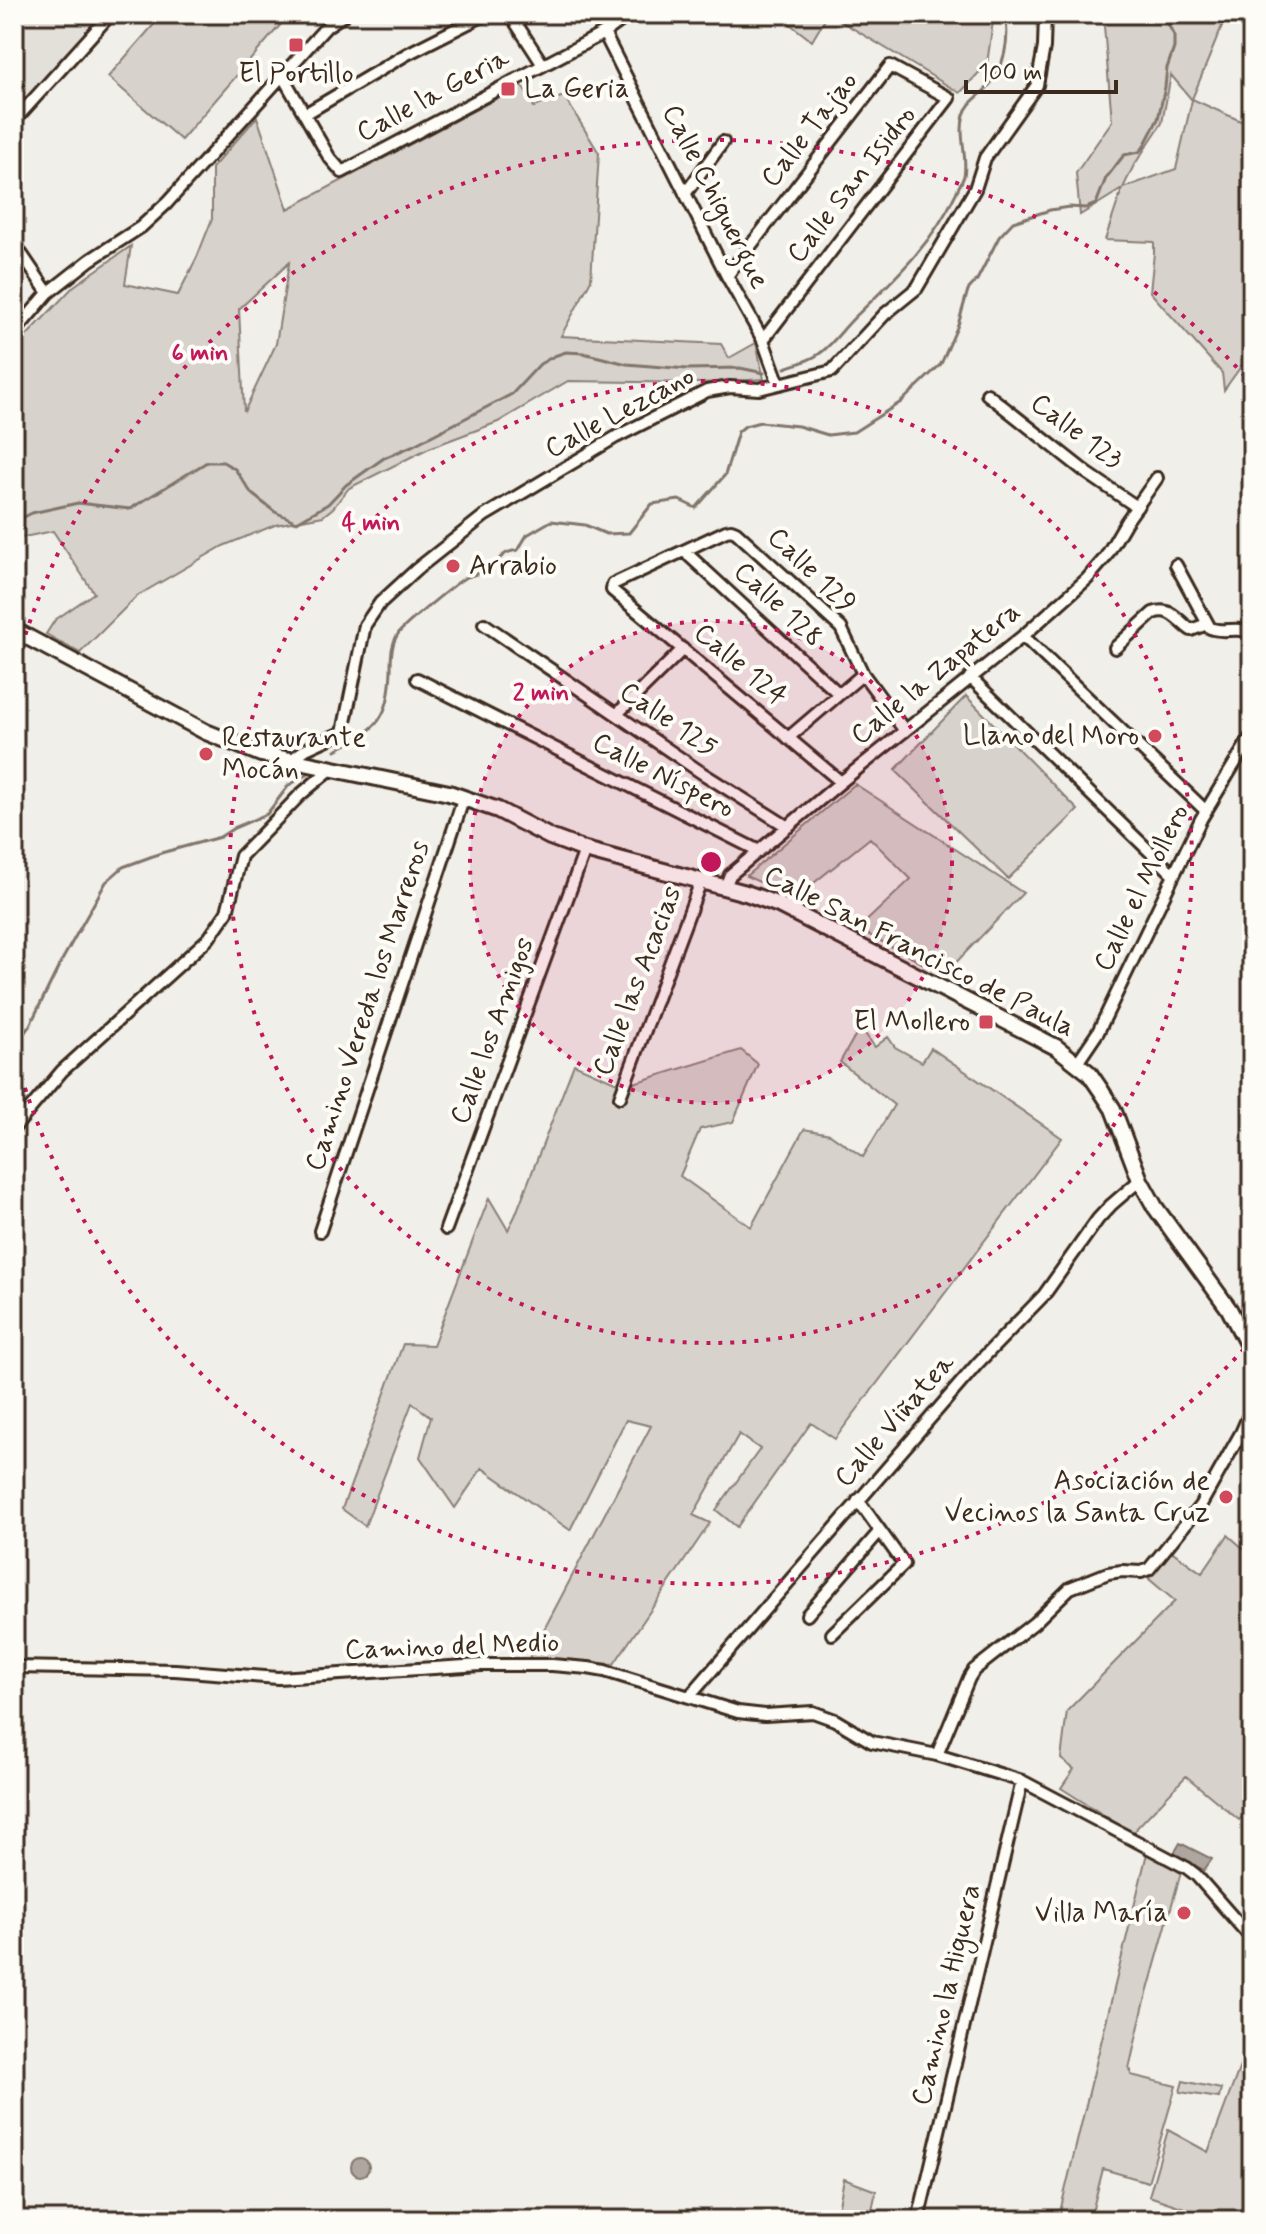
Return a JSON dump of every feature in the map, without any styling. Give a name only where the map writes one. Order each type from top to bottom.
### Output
[{"type":"main road","name":"Calle San Francisco de Paula","points":[[14,630],[206,732],[261,754],[464,797],[585,850],[725,887],[779,905],[1056,1047],[1095,1081],[1113,1109],[1140,1180],[1171,1232],[1248,1337],[1252,1353]]},
{"type":"street","points":[[14,333],[48,293],[90,260],[141,227],[167,203],[327,26],[345,14]]},
{"type":"street","name":"Calle la Geria","points":[[486,14],[407,54],[305,114],[329,157],[342,172],[604,33],[630,14]]},
{"type":"street","points":[[510,14],[543,65]]},
{"type":"street","name":"Calle Lezcano","points":[[291,760],[306,749],[343,732],[365,625],[380,603],[484,516],[616,437],[707,391],[730,387],[759,389],[832,371],[885,314],[917,288],[975,189],[985,158],[1037,85],[1044,47],[1045,14]]},
{"type":"street","points":[[14,121],[109,16]]},
{"type":"street","name":"Calle Chiguergue","points":[[604,33],[727,276],[763,340],[779,384]]},
{"type":"street","name":"Calle Tajao","points":[[727,276],[890,66],[949,98]]},
{"type":"street","points":[[282,75],[305,114]]},
{"type":"street","name":"Calle San Isidro","points":[[763,340],[949,98]]},
{"type":"street","points":[[685,194],[723,142]]},
{"type":"street","points":[[14,243],[48,293]]},
{"type":"street","name":"Calle 123","points":[[987,394],[1087,473],[1137,507]]},
{"type":"street","name":"Calle la Zapatera","points":[[725,887],[730,875],[1023,636],[1096,568],[1157,478]]},
{"type":"street","name":"Calle 129","points":[[684,551],[731,530],[736,532],[841,628],[863,674],[905,731]]},
{"type":"street","name":"Calle 124","points":[[684,551],[613,584],[612,590],[841,782]]},
{"type":"street","name":"Calle 128","points":[[684,551],[839,694]]},
{"type":"street","points":[[1176,565],[1213,630],[1243,629],[1252,634]]},
{"type":"street","points":[[1115,648],[1159,610],[1170,612],[1191,630],[1207,624]]},
{"type":"street","name":"Calle 125","points":[[484,624],[702,773],[788,827]]},
{"type":"street","points":[[1023,636],[1206,811]]},
{"type":"street","points":[[617,714],[683,649]]},
{"type":"street","points":[[788,738],[863,674]]},
{"type":"street","points":[[970,677],[1173,874]]},
{"type":"street","name":"Calle Níspero","points":[[417,679],[759,851]]},
{"type":"street","name":"Calle el Mollero","points":[[1077,1063],[1098,1032],[1206,811],[1252,735]]},
{"type":"street","points":[[14,1128],[62,1071],[209,938],[227,912],[241,856],[300,795],[331,769]]},
{"type":"street","name":"Camino Vereda los Marreros","points":[[320,1231],[464,797]]},
{"type":"street","name":"Calle los Amigos","points":[[446,1229],[585,850]]},
{"type":"street","name":"Calle las Acacias","points":[[620,1097],[701,881]]},
{"type":"street","name":"Calle Viñatea","points":[[689,1697],[999,1339],[1044,1295],[1098,1219],[1140,1180]]},
{"type":"street","points":[[937,1755],[974,1670],[1034,1623],[1070,1588],[1108,1573],[1141,1572],[1158,1560],[1200,1506],[1252,1408]]},
{"type":"street","points":[[832,1634],[904,1564],[858,1500]]},
{"type":"street","points":[[807,1615],[880,1531]]},
{"type":"street","name":"Camino del Medio","points":[[14,1667],[175,1670],[278,1678],[481,1665],[552,1665],[605,1671],[752,1714],[813,1712],[835,1720],[872,1742],[937,1755],[1022,1781],[1187,1868],[1252,1939]]},
{"type":"street","name":"Camino la Higuera","points":[[918,2220],[1022,1781]]},
{"type":"shaded area","points":[[14,14],[111,14],[14,121]]},
{"type":"shaded area","points":[[163,14],[272,14],[282,23],[181,140],[108,77]]},
{"type":"shaded area","points":[[777,14],[828,14],[812,41]]},
{"type":"shaded area","points":[[829,14],[994,14],[987,64],[960,93]]},
{"type":"shaded area","points":[[1103,14],[1227,14],[1192,99],[1252,126],[1252,245],[1249,249],[1252,252],[1252,351],[1224,390],[1222,373],[1150,292],[1154,242],[1105,240],[1122,189],[1080,215],[1076,173],[1112,121]],"holes":[[[1171,75],[1192,100],[1176,169],[1123,188],[1162,123]]]},
{"type":"shaded area","points":[[522,85],[534,107],[564,96],[599,153],[591,280],[561,336],[721,344],[729,358],[756,343],[764,379],[703,383],[568,381],[498,422],[429,448],[349,488],[323,516],[275,525],[223,546],[137,596],[80,653],[46,634],[55,620],[94,593],[53,531],[14,539],[14,349],[74,286],[131,246],[125,284],[178,295],[212,219],[212,168],[257,117],[288,209]],"holes":[[[289,263],[276,344],[244,412],[239,309]]]},
{"type":"shaded area","points":[[966,696],[1078,810],[1008,879],[895,770]]},
{"type":"shaded area","points":[[855,784],[1023,893],[944,975],[858,929],[911,879],[870,838],[795,898],[746,876]]},
{"type":"shaded area","points":[[860,1027],[875,1047],[888,1037],[895,1047],[922,1062],[931,1048],[1062,1138],[835,1439],[811,1423],[737,1527],[716,1510],[760,1449],[739,1434],[693,1515],[710,1523],[614,1664],[529,1658],[651,1426],[626,1420],[570,1530],[482,1468],[455,1508],[420,1457],[431,1417],[412,1403],[365,1526],[342,1509],[403,1344],[433,1345],[489,1198],[508,1230],[574,1064],[624,1086],[741,1050],[758,1064],[733,1122],[700,1129],[680,1176],[751,1227],[804,1129],[830,1134],[863,1157],[894,1105],[840,1062]]},
{"type":"shaded area","points":[[1228,1535],[1252,1556],[1252,1808],[1239,1820],[1186,1776],[1132,1833],[1061,1788],[1074,1769],[1061,1759],[1067,1711],[1175,1601],[1149,1579],[1170,1550],[1202,1573]]},
{"type":"shaded area","points":[[1180,1843],[1212,1859],[1204,1870],[1173,1855]]},
{"type":"shaded area","points":[[1147,1853],[1181,1872],[1129,2069],[1131,2075],[1176,2086],[1148,2182],[1103,2169],[1090,2220],[1025,2220],[1027,2212],[1059,2216]]},
{"type":"shaded area","points":[[1249,2042],[1252,2043],[1252,2198],[1230,2220],[1187,2220],[1190,2210],[1149,2196],[1168,2130],[1208,2152]]},
{"type":"shaded area","points":[[1183,2081],[1221,2089],[1219,2098],[1180,2092]]},
{"type":"shaded area","points":[[360,2158],[369,2167],[360,2176],[351,2167]]},
{"type":"shaded area","points":[[844,2179],[876,2191],[870,2220],[836,2220]]},
{"type":"waterway","points":[[785,368],[811,359],[828,346],[910,261],[936,229],[964,176],[962,122],[966,111],[993,80],[1002,62],[1007,33],[1005,14]]},
{"type":"waterway","points":[[336,750],[371,728],[384,711],[390,687],[391,656],[396,638],[402,630],[460,581],[485,571],[504,555],[518,550],[527,535],[551,521],[585,525],[606,534],[629,533],[652,504],[679,500],[696,508],[725,475],[738,432],[745,426],[760,422],[798,426],[828,435],[854,432],[901,402],[941,364],[958,325],[968,290],[977,280],[999,237],[1013,222],[1050,210],[1086,208],[1096,204],[1106,178],[1124,155],[1143,148],[1158,119],[1167,68],[1174,48],[1174,35],[1166,14]]},
{"type":"waterway","points":[[14,522],[32,513],[78,503],[130,509],[207,462],[223,462],[235,469],[252,494],[275,512],[297,522],[328,504],[346,485],[384,458],[512,394],[540,364],[566,352],[627,364],[687,369],[740,368],[764,373]]},
{"type":"waterway","points":[[14,1047],[30,1025],[106,882],[123,867],[220,837],[267,814],[289,785],[307,775]]},
{"type":"place","name":"El Portillo","points":[[296,45]]},
{"type":"place","name":"La Geria","points":[[508,89]]},
{"type":"place","name":"Arrabio","points":[[453,566]]},
{"type":"place","name":"Llano del Moro","points":[[1155,736]]},
{"type":"place","name":"Restaurante Mocán","points":[[206,754]]},
{"type":"place","name":"El Mollero","points":[[986,1022]]},
{"type":"place","name":"Asociación de Vecinos la Santa Cruz","points":[[1226,1497]]},
{"type":"place","name":"Villa María","points":[[1184,1913]]}]
